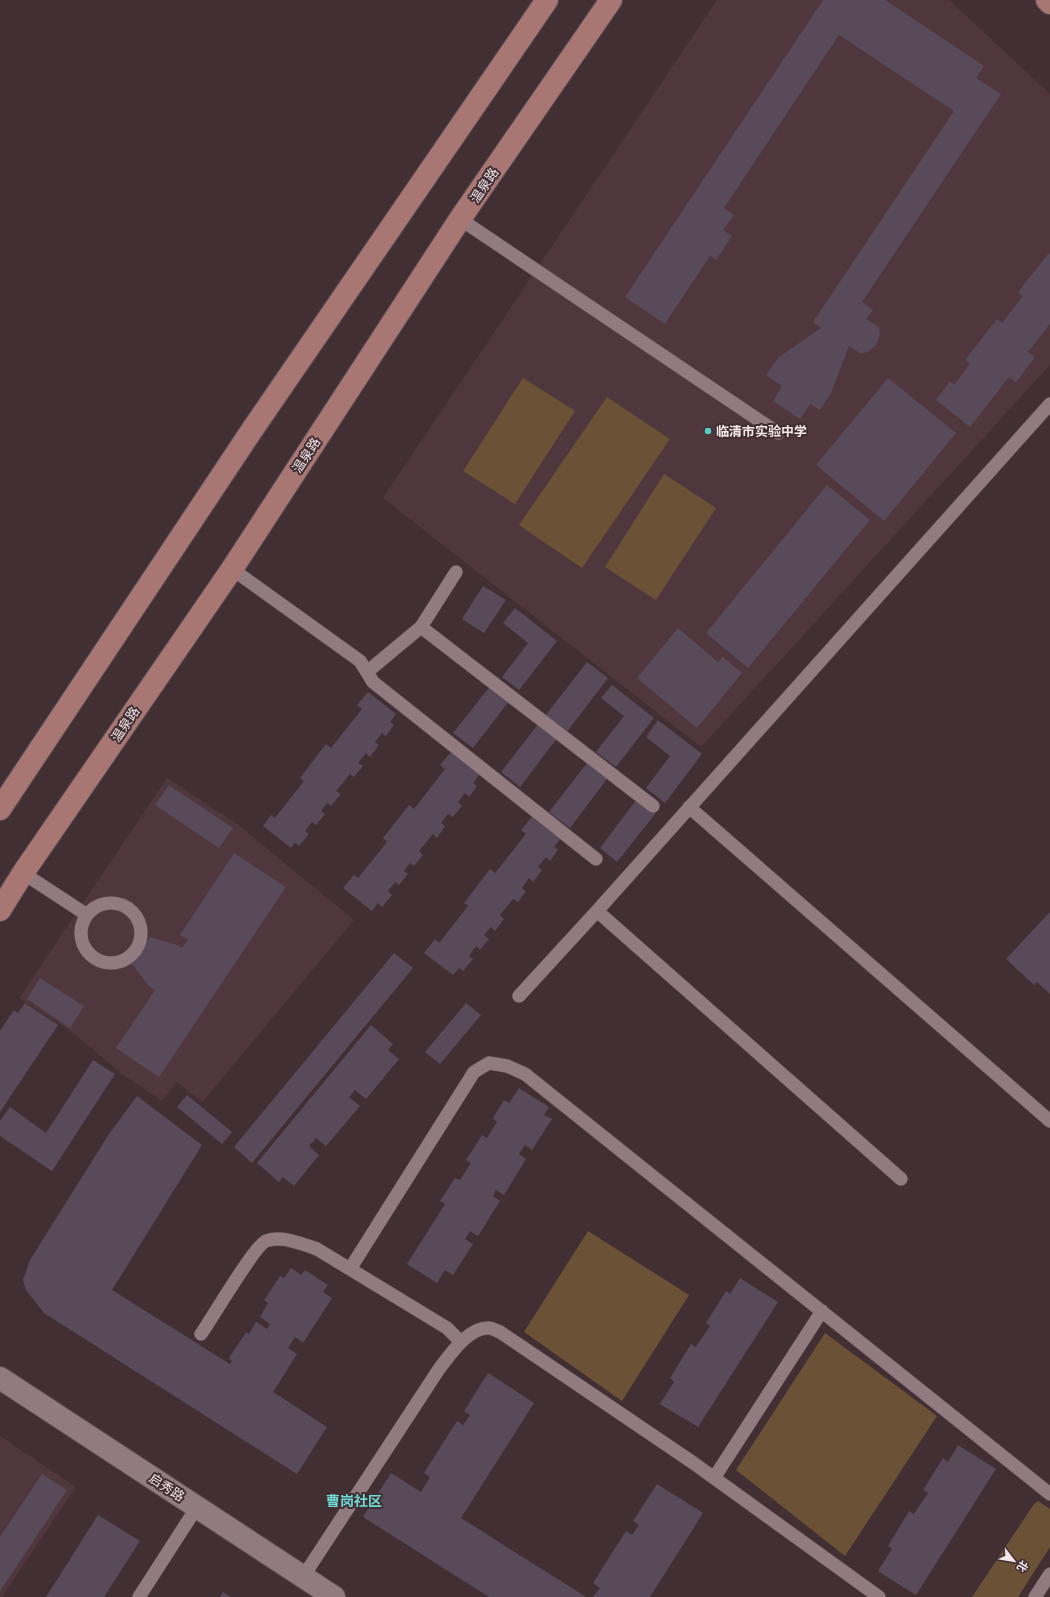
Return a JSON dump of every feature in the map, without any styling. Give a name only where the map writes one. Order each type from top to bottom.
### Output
[{"type":"main road","points":[[0,809],[252,430],[546,0]]},
{"type":"main road","name":"温泉路","points":[[0,910],[23,873],[232,569],[460,219],[610,0]]},
{"type":"main road","points":[[1047,0],[1050,3]]},
{"type":"street","name":"启秀路","points":[[0,1378],[334,1597]]},
{"type":"lane","points":[[460,219],[778,433]]},
{"type":"lane","points":[[519,996],[597,912],[1050,404]]},
{"type":"lane","points":[[232,569],[360,661],[373,682],[596,859]]},
{"type":"lane","points":[[367,672],[422,627],[456,572]]},
{"type":"lane","points":[[422,627],[653,806]]},
{"type":"lane","points":[[689,808],[1050,1121]]},
{"type":"lane","points":[[23,873],[87,915]]},
{"type":"lane","points":[[104,903],[115,903],[125,906],[133,912],[139,921],[141,937],[136,951],[128,958],[118,962],[108,963],[93,957],[83,945],[81,935],[82,924],[87,915],[104,903]]},
{"type":"lane","points":[[597,912],[901,1179]]},
{"type":"lane","points":[[350,1269],[474,1072],[489,1063],[507,1066],[525,1074],[1050,1494]]},
{"type":"lane","points":[[202,1334],[253,1254],[265,1241],[277,1239],[295,1242],[317,1249],[447,1328],[461,1342]]},
{"type":"lane","points":[[714,1478],[822,1311]]},
{"type":"lane","points":[[303,1577],[439,1369],[461,1342],[473,1333],[488,1328],[500,1332],[714,1478],[879,1597]]},
{"type":"lane","points":[[139,1597],[197,1507]]},
{"type":"lane","points":[[1035,1597],[1050,1574]]},
{"type":"shaded area","name":"临清市实验中学","points":[[717,0],[949,0],[1050,94],[1050,365],[701,747],[383,498]]},
{"type":"shaded area","points":[[523,378],[575,411],[515,504],[463,471]]},
{"type":"shaded area","points":[[607,397],[670,439],[582,568],[519,525]]},
{"type":"shaded area","points":[[664,474],[716,508],[656,600],[605,567]]},
{"type":"shaded area","points":[[167,778],[237,824],[354,920],[200,1105],[202,1102],[177,1082],[162,1101],[122,1074],[71,1031],[19,998]]},
{"type":"shaded area","points":[[588,1231],[689,1295],[622,1401],[524,1332]]},
{"type":"shaded area","points":[[825,1333],[937,1416],[845,1556],[736,1470]]},
{"type":"shaded area","points":[[0,1436],[76,1487],[2,1597],[0,1597]]},
{"type":"shaded area","points":[[1038,1501],[1050,1509],[1050,1547],[1018,1597],[972,1597],[1034,1504]]},
{"type":"building","points":[[823,0],[885,0],[984,66],[976,78],[1001,94],[862,302],[873,310],[866,319],[879,327],[880,334],[875,346],[869,351],[861,354],[849,346],[831,393],[820,410],[810,404],[800,419],[773,401],[782,386],[766,375],[778,358],[821,328],[813,322],[954,111],[839,35],[724,208],[734,215],[723,230],[732,236],[716,260],[710,256],[665,324],[625,297]]},
{"type":"building","points":[[1049,253],[1050,324],[1028,352],[1035,357],[1016,382],[1009,377],[970,427],[936,400],[950,381],[954,385],[970,364],[965,360],[997,319],[1002,323],[1023,296],[1018,292]]},
{"type":"building","points":[[888,378],[956,433],[884,521],[816,465]]},
{"type":"building","points":[[827,485],[870,520],[748,668],[706,633]]},
{"type":"building","points":[[483,586],[506,600],[484,633],[462,619]]},
{"type":"building","points":[[515,608],[557,641],[519,690],[502,677],[528,643],[503,623]]},
{"type":"building","points":[[678,628],[718,662],[723,657],[742,673],[697,728],[637,678]]},
{"type":"building","points":[[587,662],[608,678],[566,733],[545,716]]},
{"type":"building","points":[[491,685],[510,700],[473,748],[453,733]]},
{"type":"building","points":[[612,685],[654,718],[616,767],[596,752],[624,716],[601,698]]},
{"type":"building","points":[[368,692],[396,714],[390,722],[394,725],[386,736],[382,733],[375,742],[379,745],[370,757],[366,753],[358,763],[363,766],[354,777],[350,774],[336,791],[341,794],[331,806],[327,803],[321,811],[325,814],[316,825],[312,822],[305,831],[309,834],[299,846],[295,843],[291,848],[263,826],[271,815],[275,818],[304,781],[300,778],[326,744],[331,748],[362,709],[357,705]]},
{"type":"building","points":[[658,720],[702,754],[665,803],[646,788],[670,756],[646,737]]},
{"type":"building","points":[[539,723],[558,737],[520,787],[501,772]]},
{"type":"building","points":[[451,752],[479,775],[473,783],[477,786],[469,797],[465,793],[458,802],[462,806],[453,817],[448,814],[441,823],[445,826],[437,838],[433,834],[419,851],[423,855],[414,866],[410,863],[404,871],[408,874],[399,885],[395,882],[388,891],[392,895],[382,907],[378,903],[372,911],[343,888],[354,875],[358,878],[387,842],[383,838],[409,805],[414,809],[445,769],[440,765]]},
{"type":"building","points":[[587,763],[607,779],[570,828],[549,812]]},
{"type":"building","points":[[169,785],[233,828],[219,848],[155,805]]},
{"type":"building","points":[[637,799],[656,813],[617,862],[600,848]]},
{"type":"building","points":[[532,817],[560,839],[554,847],[558,850],[550,861],[546,857],[538,867],[542,870],[533,882],[529,878],[522,888],[526,891],[518,902],[513,899],[500,915],[504,919],[495,931],[491,927],[484,935],[489,939],[480,950],[476,946],[469,956],[473,959],[463,971],[459,968],[453,975],[424,953],[435,939],[439,943],[468,906],[464,903],[490,869],[495,873],[526,834],[521,830]]},
{"type":"building","points":[[234,853],[286,887],[159,1077],[116,1048],[155,990],[149,986],[132,964],[150,937],[177,945],[182,948],[188,940],[180,935]]},
{"type":"building","points":[[1050,912],[1050,994],[1037,982],[1034,985],[1006,959]]},
{"type":"building","points":[[394,953],[413,968],[252,1163],[234,1147]]},
{"type":"building","points":[[40,978],[84,1006],[70,1028],[27,999]]},
{"type":"building","points":[[25,1003],[58,1025],[0,1112],[0,1031],[14,1010],[18,1013]]},
{"type":"building","points":[[466,1003],[481,1015],[440,1064],[425,1052]]},
{"type":"building","points":[[371,1025],[393,1044],[388,1050],[399,1059],[366,1099],[355,1090],[349,1097],[360,1106],[326,1146],[316,1138],[309,1146],[319,1155],[294,1186],[283,1177],[279,1182],[257,1163]]},
{"type":"building","points":[[93,1060],[115,1074],[52,1171],[0,1136],[0,1121],[10,1107],[46,1133]]},
{"type":"building","points":[[519,1088],[549,1107],[544,1115],[552,1119],[532,1150],[525,1145],[519,1154],[526,1159],[504,1195],[496,1190],[493,1196],[500,1201],[478,1236],[470,1231],[465,1239],[473,1244],[453,1275],[445,1270],[437,1283],[407,1264],[445,1204],[440,1201],[455,1178],[460,1180],[471,1163],[466,1160],[482,1135],[487,1138],[497,1122],[493,1118],[504,1100],[509,1103]]},
{"type":"building","points":[[187,1095],[232,1132],[222,1144],[177,1107]]},
{"type":"building","points":[[137,1096],[202,1145],[112,1290],[230,1364],[232,1361],[229,1358],[246,1332],[249,1334],[256,1322],[267,1329],[270,1324],[260,1317],[268,1303],[264,1300],[280,1276],[284,1278],[291,1268],[301,1275],[305,1270],[328,1285],[323,1292],[332,1298],[303,1343],[295,1337],[288,1348],[297,1354],[273,1392],[327,1427],[297,1474],[44,1313],[26,1290],[23,1280],[30,1260],[109,1134]]},
{"type":"building","points":[[740,1278],[778,1302],[698,1427],[660,1404],[674,1382],[670,1378],[691,1344],[696,1347],[710,1326],[706,1323],[726,1291],[730,1294]]},
{"type":"building","points":[[488,1373],[534,1403],[461,1518],[586,1597],[489,1597],[363,1517],[391,1473],[421,1492],[430,1477],[424,1473],[457,1421],[463,1425],[470,1415],[464,1411]]},
{"type":"building","points":[[958,1445],[996,1469],[916,1595],[878,1571],[892,1549],[888,1546],[909,1511],[914,1514],[928,1493],[923,1490],[943,1458],[948,1462]]},
{"type":"building","points":[[42,1474],[67,1490],[0,1591],[0,1537]]},
{"type":"building","points":[[657,1484],[703,1513],[650,1597],[593,1597],[600,1588],[593,1583],[626,1531],[632,1535],[639,1525],[633,1521]]},
{"type":"building","points":[[98,1515],[140,1541],[104,1597],[46,1597]]},
{"type":"building","points":[[223,1592],[231,1597],[220,1597]]},
{"type":"place","name":"临清市实验中学","points":[[708,431]]},
{"type":"district","name":"曹岗社区","points":[[354,1501]]}]
